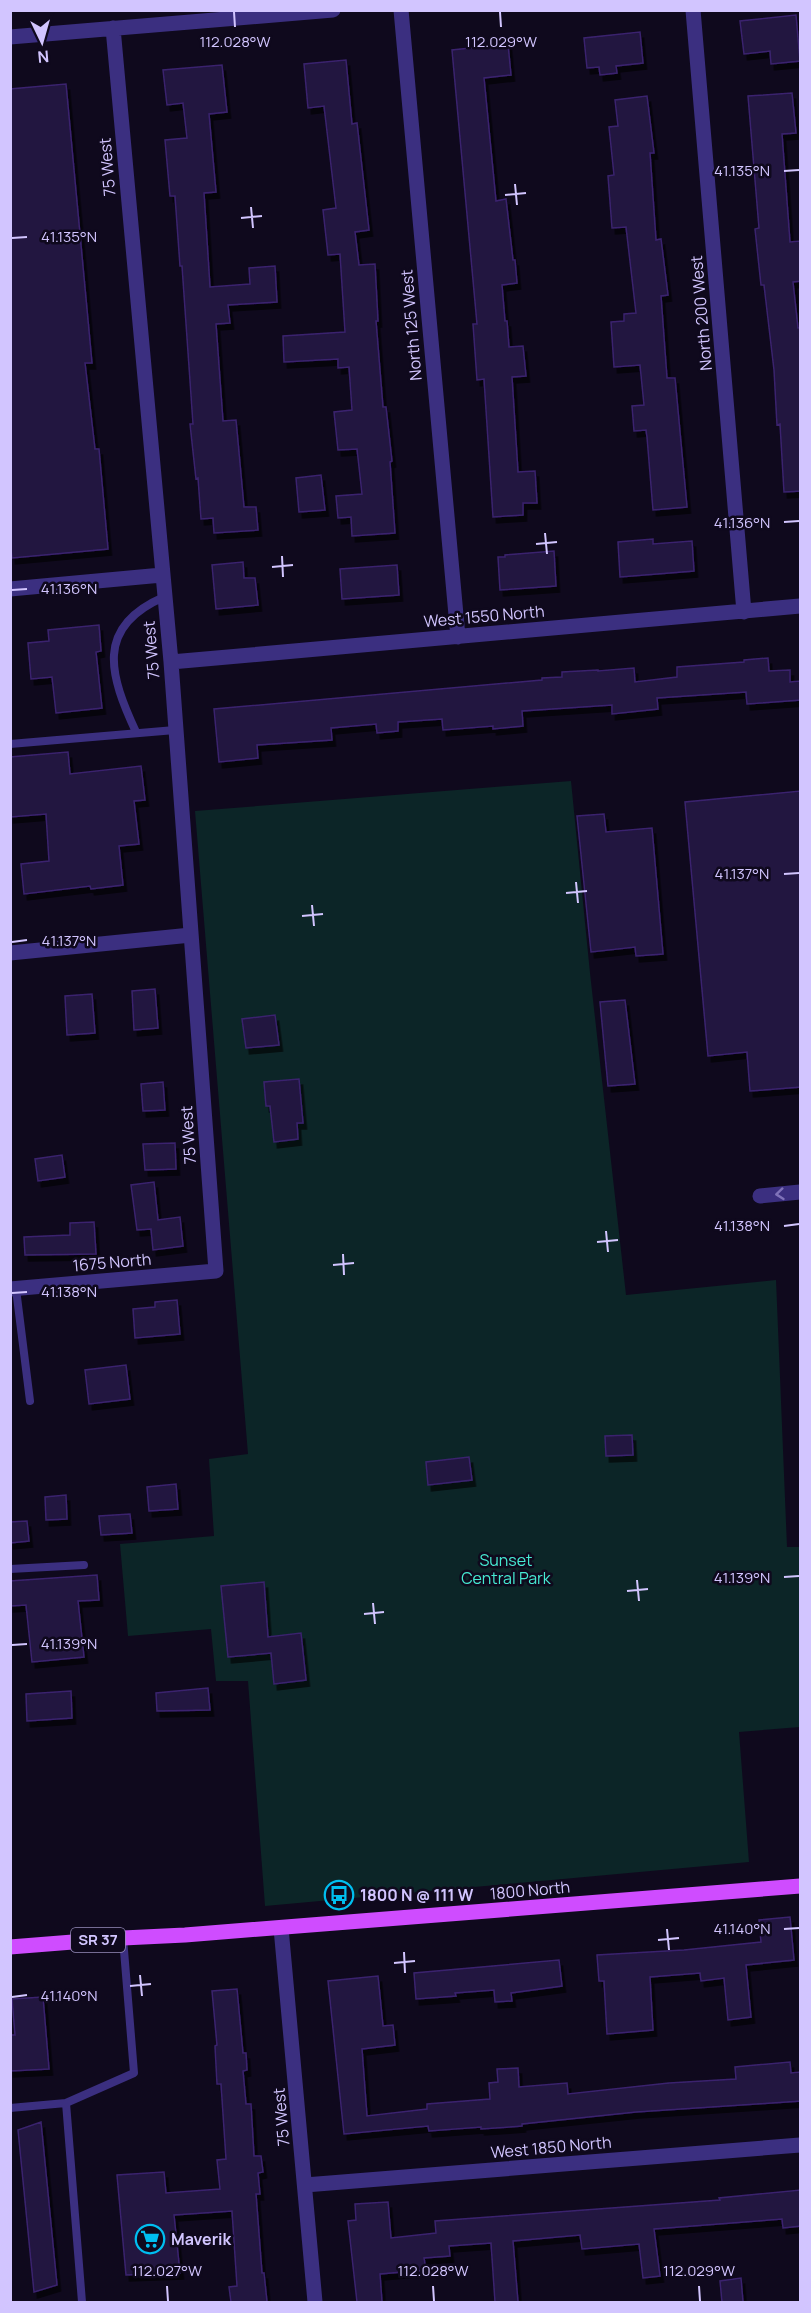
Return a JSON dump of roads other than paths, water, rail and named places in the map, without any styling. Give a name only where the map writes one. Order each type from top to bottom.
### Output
[{"type":"main road","name":"1800 North","points":[[10,1947],[281,1928],[801,1886]]},
{"type":"street","points":[[10,37],[333,10]]},
{"type":"street","name":"North 125 West","points":[[401,10],[458,637]]},
{"type":"street","name":"North 200 West","points":[[693,10],[744,612]]},
{"type":"street","name":"75 West","points":[[113,28],[171,662],[216,1271]]},
{"type":"street","points":[[10,589],[162,575]]},
{"type":"street","name":"West 1550 North","points":[[171,662],[801,606]]},
{"type":"street","points":[[10,953],[191,936]]},
{"type":"street","points":[[760,1196],[801,1192]]},
{"type":"street","name":"1675 North","points":[[14,1289],[216,1271]]},
{"type":"street","name":"75 West","points":[[281,1928],[315,2302]]},
{"type":"street","name":"West 1850 North","points":[[305,2185],[801,2145]]},
{"type":"lane","points":[[136,732],[120,697],[115,675],[114,652],[120,630],[126,620],[145,605],[164,597]]},
{"type":"lane","points":[[10,744],[176,730]]},
{"type":"lane","points":[[14,1289],[30,1401]]},
{"type":"lane","points":[[10,1569],[84,1566]]},
{"type":"lane","points":[[10,2108],[66,2103],[134,2073],[123,1938]]},
{"type":"lane","points":[[66,2103],[82,2302]]},
{"type":"place","name":"1800 N @ 111 W","points":[[339,1895]]},
{"type":"place","name":"Maverik","points":[[150,2239]]},
{"type":"park label","name":"Sunset Central Park","points":[[506,1569]]}]
